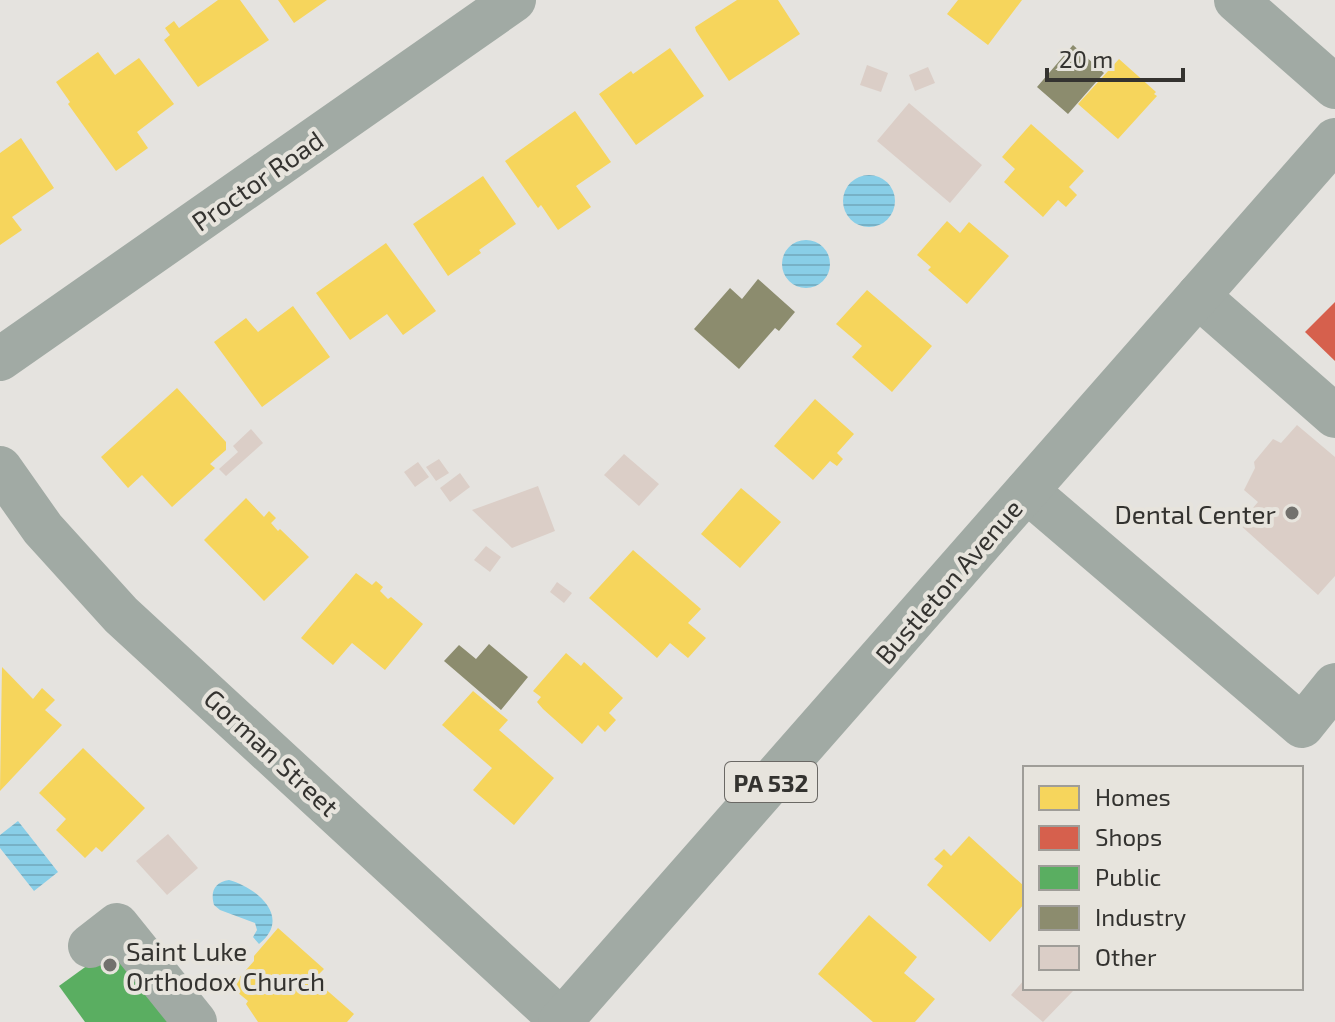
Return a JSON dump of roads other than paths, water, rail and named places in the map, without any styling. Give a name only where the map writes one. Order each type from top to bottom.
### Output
[{"type":"street","name":"Proctor Road","points":[[0,359],[514,0]]},
{"type":"street","points":[[1236,0],[1335,87]]},
{"type":"street","name":"Bustleton Avenue","points":[[561,1021],[1335,140]]},
{"type":"street","points":[[1198,296],[1335,416]]},
{"type":"street","name":"Gorman Street","points":[[0,468],[43,529],[121,615],[561,1021]]},
{"type":"street","points":[[1027,491],[1302,726],[1335,685]]},
{"type":"street","points":[[90,946],[117,925],[195,1022]]},
{"type":"water","points":[[869,175],[887,183],[895,201],[887,219],[869,227],[851,219],[843,201],[851,183]]},
{"type":"water","points":[[806,240],[815,241],[823,247],[829,255],[829,273],[823,281],[815,287],[806,288],[797,287],[789,281],[783,273],[782,264],[783,255],[789,247],[797,241]]},
{"type":"water","points":[[18,821],[58,872],[34,891],[0,848],[0,835]]},
{"type":"water","points":[[229,880],[260,897],[272,914],[268,934],[259,944],[253,937],[257,930],[255,923],[214,905],[215,888]]},
{"type":"place","name":"Dental Center","points":[[1292,513]]},
{"type":"place","name":"Saint Luke Orthodox Church","points":[[110,965]]}]
